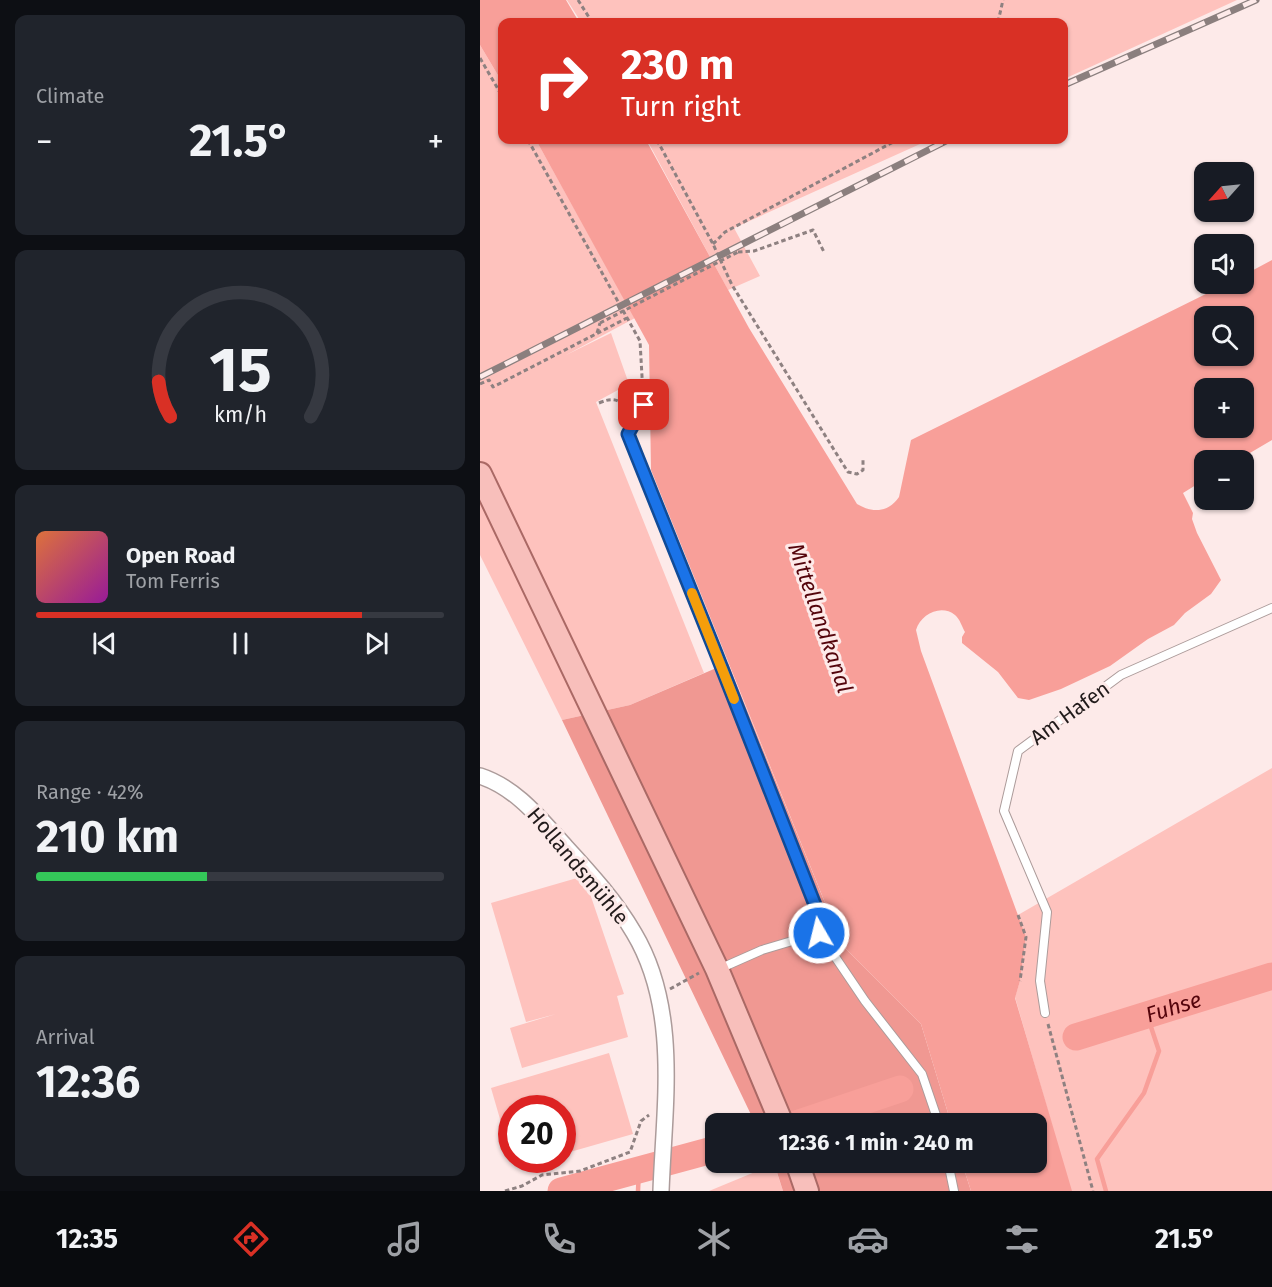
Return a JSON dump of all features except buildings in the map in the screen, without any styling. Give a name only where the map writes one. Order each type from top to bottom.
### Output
[{"type":"main road","points":[[480,459],[499,514]]},
{"type":"main road","points":[[480,474],[717,969],[778,1113]]},
{"type":"main road","points":[[801,1173],[807,1191]]},
{"type":"street","name":"Hollandsmühle","points":[[480,776],[515,794],[563,843],[609,897],[635,933],[658,994],[664,1022],[666,1058],[661,1191]]},
{"type":"lane","points":[[644,405],[628,434],[817,910],[819,933],[865,1001],[922,1074],[935,1113]]},
{"type":"lane","name":"Am Hafen","points":[[1045,1013],[1040,981],[1047,912],[1005,811],[1018,752],[1121,675],[1272,608]]},
{"type":"lane","points":[[717,969],[762,950],[819,933]]},
{"type":"lane","points":[[950,1173],[954,1191]]},
{"type":"path","points":[[578,0],[589,18]]},
{"type":"path","points":[[999,18],[1003,0]]},
{"type":"path","points":[[480,58],[498,89]]},
{"type":"path","points":[[530,144],[640,341],[644,405]]},
{"type":"path","points":[[659,144],[713,244],[732,285],[848,472],[857,474],[863,470],[863,459]]},
{"type":"path","points":[[713,244],[724,232],[890,144]]},
{"type":"path","points":[[597,335],[600,323],[738,252],[754,251],[813,230],[824,252]]},
{"type":"path","points":[[480,384],[489,380],[493,387],[627,318]]},
{"type":"path","points":[[599,403],[610,398],[618,399],[638,415]]},
{"type":"path","points":[[1018,915],[1026,937],[1020,981]]},
{"type":"path","points":[[658,994],[699,973],[717,969]]},
{"type":"path","points":[[1045,1013],[1093,1191]]},
{"type":"path","points":[[505,1191],[522,1186],[542,1175],[580,1172],[630,1152],[641,1121]]},
{"type":"shaded area","points":[[567,0],[1237,0],[1068,77],[1068,18],[578,18]]},
{"type":"shaded area","points":[[480,45],[498,75],[498,144],[538,144],[635,318],[566,355],[611,333],[629,384],[596,402],[704,673],[630,705],[562,720],[480,555]]},
{"type":"shaded area","points":[[649,144],[920,144],[734,228],[760,276],[728,290]]},
{"type":"shaded area","points":[[728,663],[842,945],[921,1024],[948,1113],[750,1113],[562,720],[630,705]]},
{"type":"shaded area","points":[[1272,768],[1272,1191],[1071,1191],[1015,997],[1020,981],[1026,937],[1018,915]]},
{"type":"shaded area","points":[[584,876],[624,994],[617,996],[628,1037],[522,1068],[510,1028],[556,1014],[526,1022],[491,903]]},
{"type":"shaded area","points":[[609,1053],[633,1134],[576,1150],[576,1095],[498,1095],[498,1112],[491,1088]]},
{"type":"shaded area","points":[[752,1173],[777,1173],[783,1191],[709,1191]]},
{"type":"shaded area","points":[[777,1173],[965,1173],[971,1191],[783,1191]]},
{"type":"water","points":[[480,0],[566,0],[577,18],[498,18],[498,75],[480,45]]},
{"type":"water","name":"Mittellandkanal","points":[[538,144],[648,144],[749,328],[857,504],[874,510],[885,509],[899,497],[911,440],[1206,294],[1254,294],[1254,270],[1272,260],[1272,440],[1254,451],[1194,450],[1194,486],[1183,493],[1193,513],[1192,519],[1197,533],[1221,580],[1211,594],[1185,613],[1174,625],[1148,639],[1110,666],[1061,689],[1029,700],[1018,698],[998,672],[962,643],[965,632],[955,615],[944,610],[932,612],[922,619],[916,630],[921,651],[1026,937],[1020,981],[1015,998],[1072,1191],[971,1191],[965,1173],[1047,1173],[1047,1113],[948,1113],[921,1024],[842,945],[651,470],[649,345]]},
{"type":"waterway","name":"Fuhse","points":[[1076,1037],[1272,976]]},
{"type":"waterway","points":[[1106,1191],[1097,1159],[1144,1093],[1159,1051],[1147,1015]]},
{"type":"waterway","name":"Fuhse","points":[[829,1113],[900,1089]]},
{"type":"waterway","name":"Fuhse","points":[[561,1191],[705,1152]]},
{"type":"waterway","points":[[638,1191],[639,1169]]},
{"type":"railway","points":[[1068,83],[1256,0]]},
{"type":"railway","points":[[480,377],[940,144]]},
{"type":"slow traffic","points":[[692,593],[734,699]]},
{"type":"route","points":[[644,405],[628,434],[817,910],[819,933]]}]
